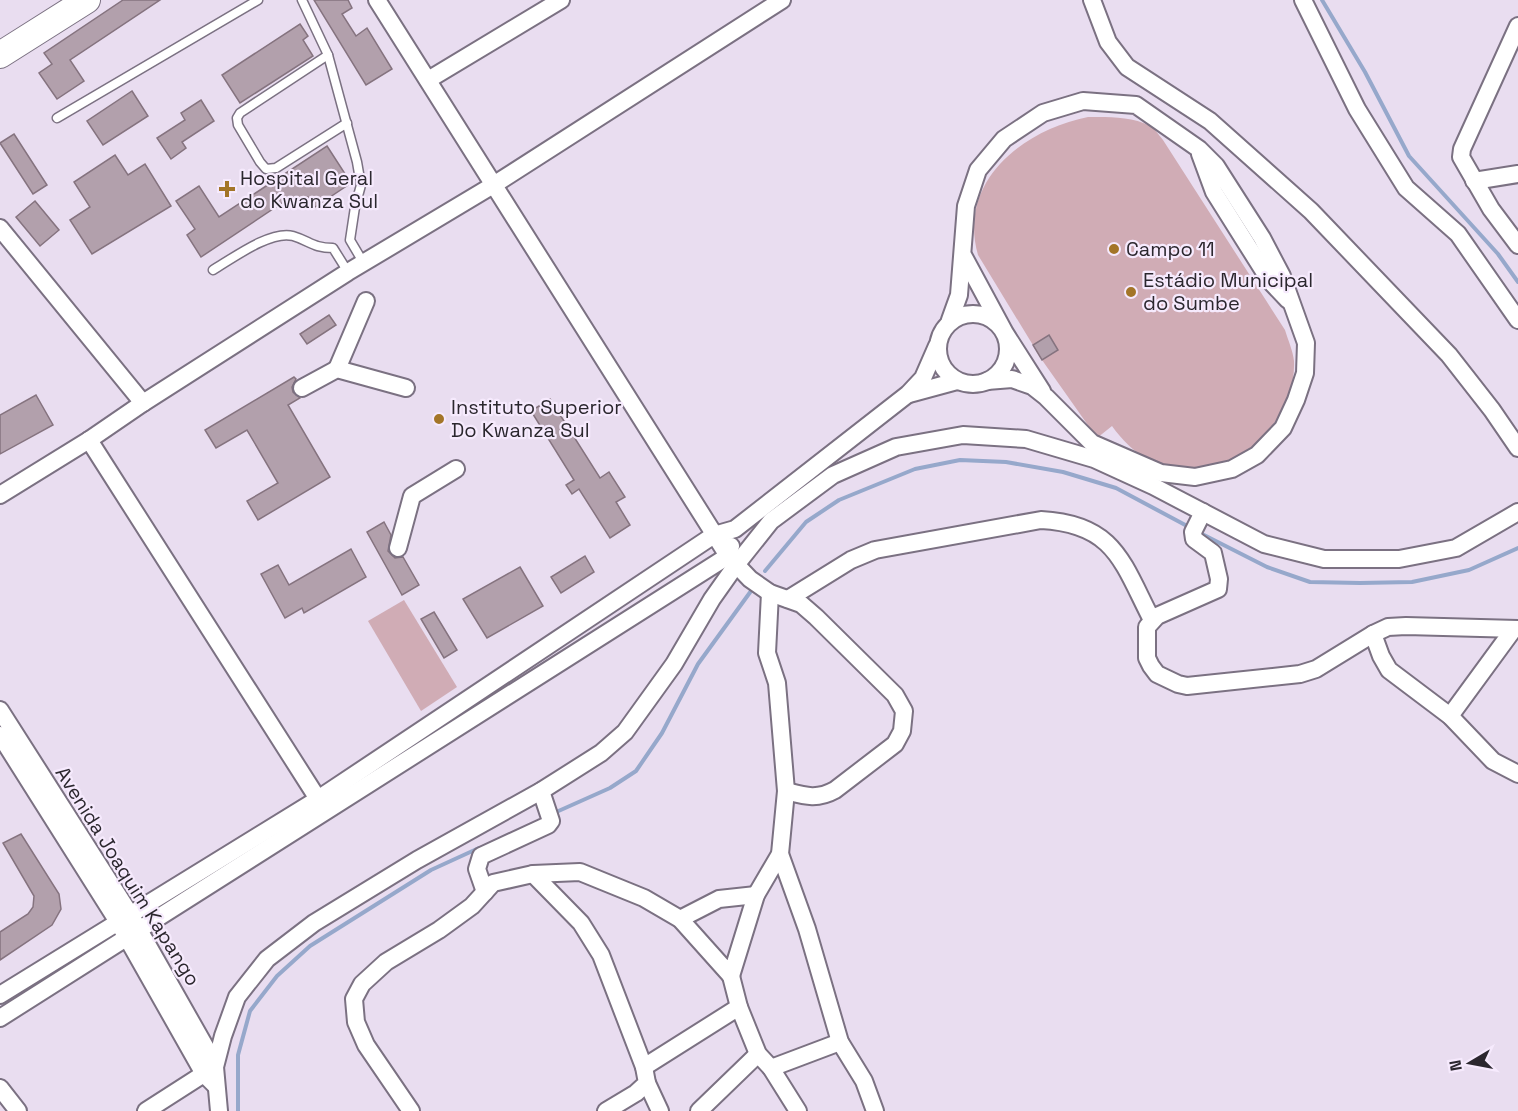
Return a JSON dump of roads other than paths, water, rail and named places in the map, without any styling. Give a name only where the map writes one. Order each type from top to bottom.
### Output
[{"type":"main road","points":[[0,36],[58,0]]},
{"type":"main road","points":[[0,55],[87,0]]},
{"type":"street","points":[[377,0],[714,535],[732,560],[750,579],[770,593],[801,604],[816,616],[895,695],[904,711],[902,731],[895,744],[835,790],[825,796],[813,798],[786,791]]},
{"type":"street","points":[[428,80],[561,0]]},
{"type":"street","points":[[0,495],[363,262],[495,184],[782,0]]},
{"type":"street","points":[[1092,0],[1108,42],[1127,67],[1210,120],[1311,211],[1449,355],[1518,448]]},
{"type":"street","points":[[1303,0],[1357,109],[1406,188],[1458,234],[1518,321]]},
{"type":"street","points":[[1515,234],[1491,209],[1461,157],[1462,149],[1518,26]]},
{"type":"street","points":[[0,1018],[128,925],[714,535],[735,529],[908,394],[923,378],[940,333],[950,321],[959,295],[964,257],[966,206],[978,170],[1004,139],[1042,113],[1083,101],[1136,105],[1199,149],[1214,192],[1270,281],[1293,305],[1306,343],[1305,373],[1283,428],[1257,454],[1232,469],[1195,477],[1161,473],[1092,443],[1046,397],[1032,386],[1012,379],[976,384],[957,381],[908,394]]},
{"type":"street","points":[[1474,181],[1518,174]]},
{"type":"street","points":[[0,228],[143,403]]},
{"type":"street","points":[[964,257],[1005,333],[1046,397]]},
{"type":"street","points":[[302,388],[337,369],[366,302]]},
{"type":"street","points":[[950,321],[965,314],[982,314],[998,324],[1005,333],[1008,352],[1003,368],[987,381]]},
{"type":"street","points":[[937,346],[937,354],[942,366],[957,381]]},
{"type":"street","points":[[337,369],[406,388]]},
{"type":"street","points":[[0,995],[128,925],[732,560],[771,521],[833,475],[896,447],[963,435],[1026,439],[1094,459],[1199,521],[1263,544],[1324,559],[1398,559],[1456,548],[1518,512]]},
{"type":"street","points":[[89,440],[318,799]]},
{"type":"street","points":[[398,548],[411,496],[456,469]]},
{"type":"street","points":[[788,599],[851,560],[875,550],[1041,520],[1077,525],[1097,534],[1107,542],[1118,554],[1152,620]]},
{"type":"street","points":[[1199,521],[1194,539],[1213,553],[1219,579],[1218,589],[1157,616],[1147,627],[1147,658],[1151,666],[1158,674],[1186,686],[1300,675],[1316,669],[1388,627],[1516,629]]},
{"type":"street","points":[[219,1111],[211,1075],[223,1036],[237,997],[267,959],[314,923],[408,865],[542,794],[601,753],[625,732],[674,664],[712,599],[732,560],[735,529]]},
{"type":"street","points":[[731,976],[756,895],[780,854],[786,791],[777,682],[767,653],[770,593]]},
{"type":"street","points":[[1450,716],[1516,629]]},
{"type":"street","points":[[1373,634],[1389,670],[1450,716],[1494,761],[1518,774]]},
{"type":"street","name":"Avenida Joaquim Kapango","points":[[0,710],[4,736],[128,925],[211,1075]]},
{"type":"street","points":[[485,892],[477,869],[481,856],[548,825],[551,821],[542,794]]},
{"type":"street","points":[[780,854],[807,929],[840,1042],[864,1081],[875,1111]]},
{"type":"street","points":[[411,1111],[366,1045],[357,1022],[354,999],[362,984],[386,962],[439,930],[472,906],[493,883],[532,874],[579,872],[644,898],[680,920],[731,976],[758,1054],[771,1068],[798,1111]]},
{"type":"street","points":[[532,874],[581,923],[601,955],[660,1111]]},
{"type":"street","points":[[680,920],[719,899],[756,895]]},
{"type":"street","points":[[606,1111],[636,1093],[646,1075],[740,1007]]},
{"type":"street","points":[[771,1068],[840,1042]]},
{"type":"street","points":[[699,1111],[758,1054]]},
{"type":"street","points":[[146,1111],[211,1075]]},
{"type":"street","points":[[0,1088],[18,1111]]},
{"type":"lane","points":[[57,118],[258,0]]},
{"type":"lane","points":[[302,0],[328,55],[362,185],[355,207],[350,240],[363,262]]},
{"type":"lane","points":[[328,55],[240,112],[237,118],[238,125],[266,169],[276,168],[347,123]]},
{"type":"lane","points":[[213,270],[273,236],[292,236],[319,248],[333,248],[348,272]]},
{"type":"waterway","points":[[1322,0],[1365,72],[1409,156],[1498,254],[1518,282]]},
{"type":"waterway","points":[[765,571],[806,522],[839,500],[915,469],[960,460],[1006,462],[1063,472],[1116,488],[1189,527]]},
{"type":"waterway","points":[[1198,532],[1267,567],[1310,582],[1412,582],[1469,570],[1518,548]]},
{"type":"waterway","points":[[554,813],[610,788],[636,771],[662,733],[698,664],[751,591]]},
{"type":"waterway","points":[[238,1111],[238,1055],[250,1011],[277,976],[310,946],[431,870],[479,848]]},
{"type":"place","name":"Hospital Geral do Kwanza Sul","points":[[227,189]]},
{"type":"place","name":"Campo 11","points":[[1114,249]]},
{"type":"place","name":"Estádio Municipal do Sumbe","points":[[1131,292]]},
{"type":"place","name":"Instituto Superior Do Kwanza Sul","points":[[439,419]]}]
